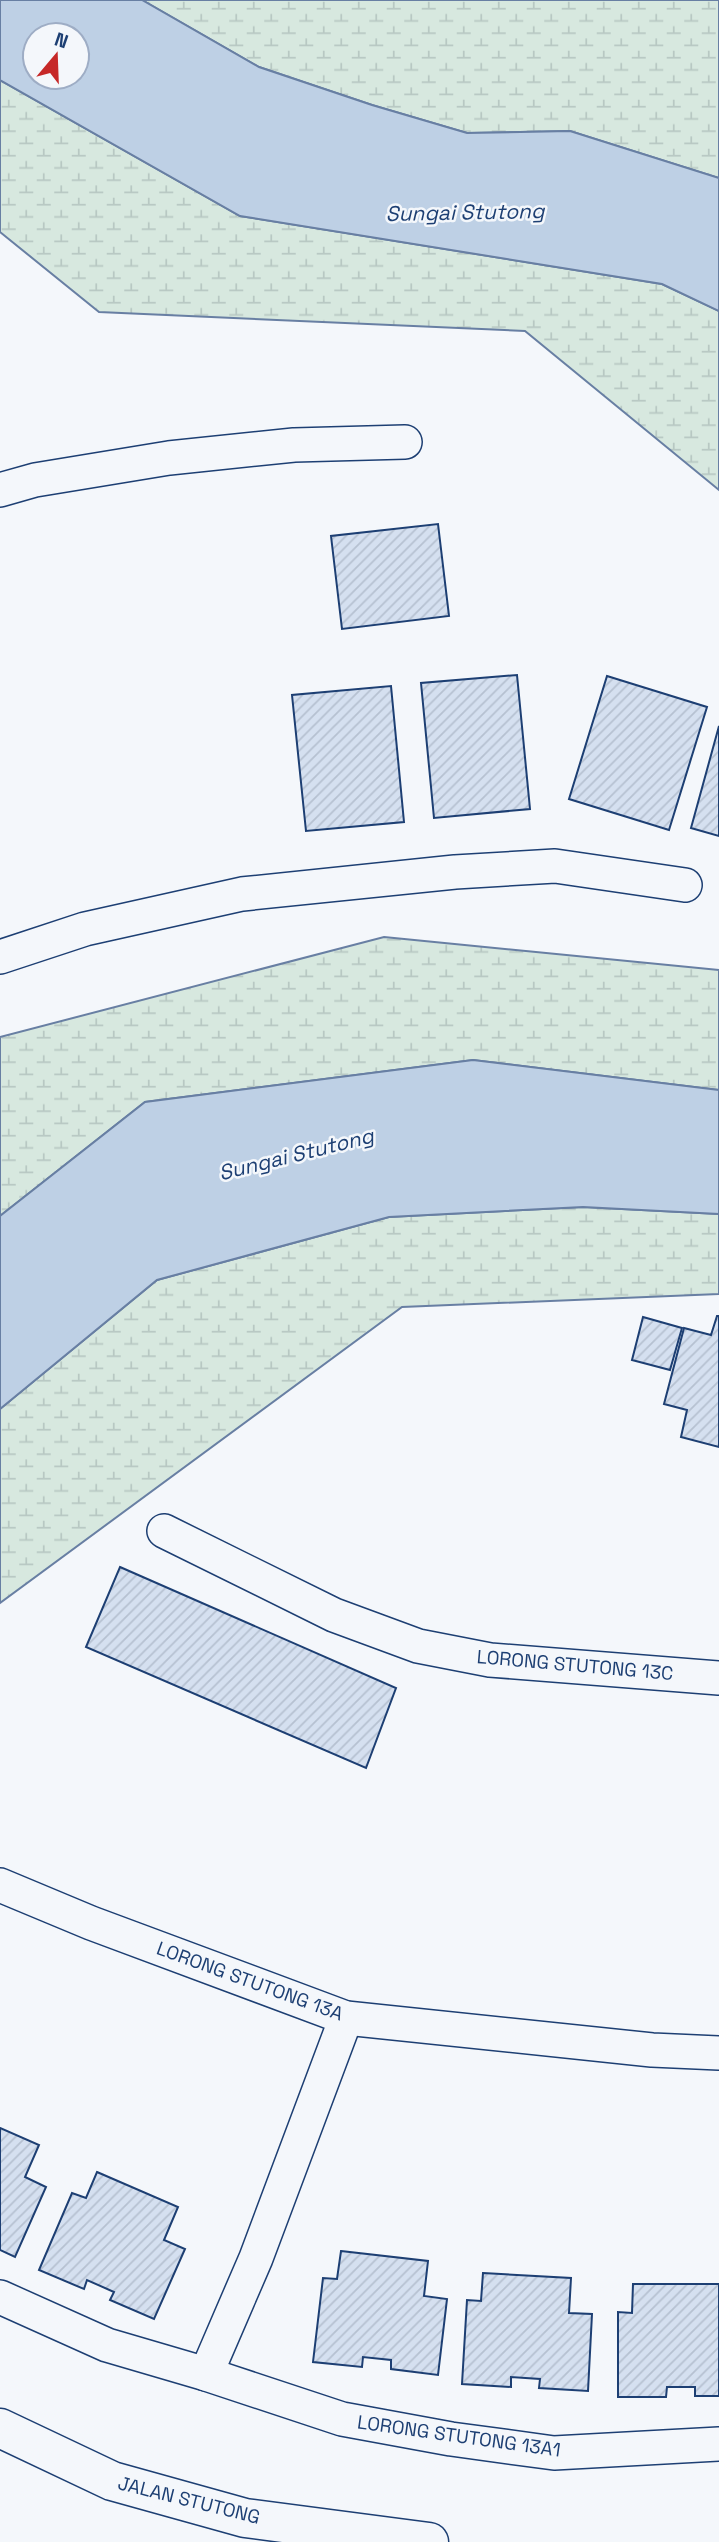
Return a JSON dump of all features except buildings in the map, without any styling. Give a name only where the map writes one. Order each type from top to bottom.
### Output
[{"type":"main road","name":"JALAN STUTONG","points":[[0,2428],[112,2481],[246,2518],[429,2542]]},
{"type":"street","points":[[0,490],[35,480],[169,458],[294,445],[405,442]]},
{"type":"street","points":[[0,957],[85,929],[242,894],[455,872],[555,866],[685,885]]},
{"type":"street","name":"LORONG STUTONG 13C","points":[[164,1531],[334,1615],[418,1646],[490,1660],[719,1678]]},
{"type":"street","name":"LORONG STUTONG 13A","points":[[0,1885],[91,1923],[346,2018],[652,2050],[719,2053]]},
{"type":"street","points":[[206,2374],[256,2258],[346,2018]]},
{"type":"street","name":"LORONG STUTONG 13A1","points":[[0,2297],[107,2346],[206,2374],[342,2419],[451,2439],[554,2453],[719,2444]]},
{"type":"green space","points":[[142,0],[719,0],[719,178],[570,131],[467,133],[372,105],[259,67]]},
{"type":"green space","points":[[0,80],[240,216],[662,284],[719,311],[719,490],[525,331],[99,312],[0,232]]},
{"type":"green space","points":[[384,937],[719,970],[719,1090],[473,1060],[145,1102],[0,1216],[0,1037]]},
{"type":"green space","points":[[583,1207],[719,1214],[719,1294],[402,1307],[0,1603],[0,1409],[157,1280],[389,1217]]},
{"type":"water","name":"Sungai Stutong","points":[[0,0],[142,0],[259,67],[372,105],[467,133],[570,131],[719,178],[719,311],[662,284],[240,216],[0,80]]},
{"type":"water","name":"Sungai Stutong","points":[[473,1060],[719,1090],[719,1214],[583,1207],[389,1217],[157,1280],[0,1409],[0,1216],[145,1102]]}]
